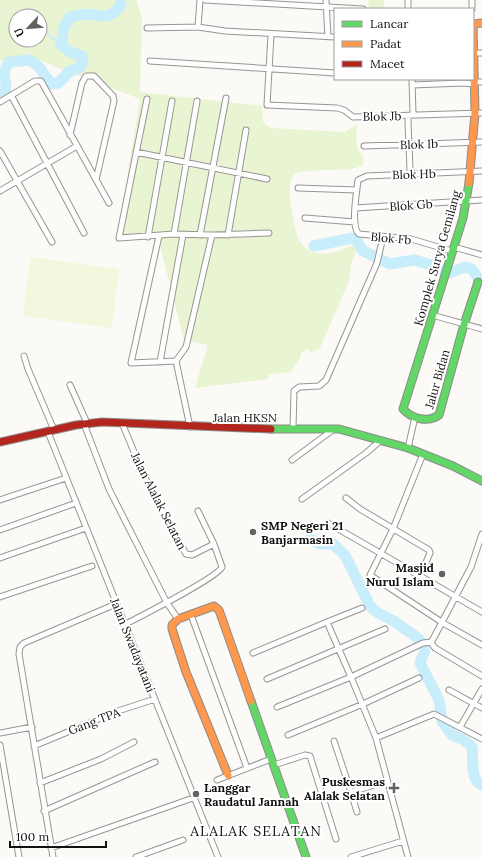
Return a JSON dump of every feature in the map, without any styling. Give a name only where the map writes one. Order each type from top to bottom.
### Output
[{"type":"street","points":[[198,27],[200,0]]},
{"type":"street","points":[[206,0],[345,8]]},
{"type":"street","points":[[326,0],[328,37]]},
{"type":"street","points":[[147,28],[198,27],[271,35],[334,37]]},
{"type":"street","points":[[268,69],[271,35]]},
{"type":"street","name":"Komplek Surya Gemilang","points":[[415,417],[407,414],[403,409],[413,383],[466,201],[478,113],[477,83],[474,60]]},
{"type":"street","points":[[150,61],[334,73]]},
{"type":"street","name":"Blok Jb","points":[[268,69],[267,105],[336,108],[344,110],[353,117],[478,113]]},
{"type":"street","points":[[70,135],[82,83],[86,76],[94,76],[112,96],[114,101],[96,180]]},
{"type":"street","points":[[0,102],[35,81],[41,81],[109,203]]},
{"type":"street","points":[[410,175],[410,145],[408,139],[412,82],[477,83]]},
{"type":"street","points":[[11,96],[84,233]]},
{"type":"street","points":[[200,235],[226,98]]},
{"type":"street","points":[[147,99],[119,238],[174,234],[228,235],[269,233]]},
{"type":"street","points":[[148,237],[172,101]]},
{"type":"street","points":[[174,234],[197,101]]},
{"type":"street","points":[[228,235],[246,130]]},
{"type":"street","name":"Blok Ib","points":[[364,146],[482,142]]},
{"type":"street","points":[[0,191],[16,180],[76,146]]},
{"type":"street","points":[[0,151],[52,242]]},
{"type":"street","points":[[136,152],[267,179]]},
{"type":"street","name":"Blok Hb","points":[[357,190],[358,180],[367,176],[482,171]]},
{"type":"street","points":[[298,188],[357,190],[355,222],[305,218]]},
{"type":"street","name":"Blok Gb","points":[[355,208],[482,200]]},
{"type":"street","name":"Blok Fb","points":[[355,222],[356,230],[359,234],[411,239],[482,256]]},
{"type":"street","points":[[160,362],[183,235]]},
{"type":"street","points":[[159,236],[131,363],[176,361],[186,348],[212,235]]},
{"type":"street","points":[[293,428],[294,391],[299,387],[320,386],[326,380],[377,262],[383,237]]},
{"type":"street","name":"Jalur Bidan","points":[[415,417],[434,419],[439,415],[478,282]]},
{"type":"street","points":[[432,315],[482,329]]},
{"type":"street","name":"Jalan Swadayatani","points":[[24,356],[66,478],[193,798],[218,857]]},
{"type":"street","points":[[176,361],[190,427]]},
{"type":"street","points":[[70,385],[110,489],[167,602],[178,619]]},
{"type":"street","points":[[408,448],[415,417]]},
{"type":"street","name":"Jalan HKSN","points":[[0,442],[85,423],[122,423],[249,429],[335,429],[408,448],[459,469],[482,481]]},
{"type":"street","name":"Jalan Alalak Selatan","points":[[122,423],[145,478],[186,554],[192,555],[214,544]]},
{"type":"street","points":[[292,460],[335,429]]},
{"type":"street","points":[[302,500],[380,441]]},
{"type":"street","points":[[423,454],[392,529],[370,575],[373,579],[443,623],[482,645]]},
{"type":"street","points":[[0,500],[66,478]]},
{"type":"street","points":[[346,498],[392,529],[429,550],[430,554],[420,576]]},
{"type":"street","points":[[0,530],[76,503]]},
{"type":"street","points":[[124,625],[167,602],[222,569],[222,564],[214,544],[198,512]]},
{"type":"street","points":[[328,523],[482,612]]},
{"type":"street","points":[[0,558],[86,528]]},
{"type":"street","points":[[431,643],[443,623],[479,550],[482,534]]},
{"type":"street","points":[[0,597],[92,566]]},
{"type":"street","points":[[53,857],[44,812],[32,727],[19,654],[20,647],[24,643],[116,604]]},
{"type":"street","points":[[228,775],[186,672],[172,629],[172,625],[178,619],[214,606],[219,610],[306,857]]},
{"type":"street","points":[[253,653],[362,608]]},
{"type":"street","points":[[191,615],[247,768]]},
{"type":"street","points":[[327,622],[352,677],[376,738],[408,857]]},
{"type":"street","points":[[267,679],[385,629]]},
{"type":"street","points":[[277,707],[352,677],[422,643],[431,643],[482,676]]},
{"type":"street","points":[[288,735],[363,704],[419,678]]},
{"type":"street","points":[[460,727],[482,689]]},
{"type":"street","points":[[449,690],[482,708]]},
{"type":"street","name":"Gang TPA","points":[[34,746],[118,711],[155,699]]},
{"type":"street","points":[[376,738],[434,714],[482,739]]},
{"type":"street","points":[[0,733],[32,727]]},
{"type":"street","points":[[334,741],[357,812]]},
{"type":"street","points":[[40,783],[101,759],[134,742]]},
{"type":"street","points":[[0,745],[19,857]]},
{"type":"street","points":[[217,780],[247,768],[305,755],[310,756],[336,839]]},
{"type":"street","points":[[44,812],[155,762]]},
{"type":"street","points":[[351,792],[387,781]]},
{"type":"street","points":[[51,848],[193,798]]},
{"type":"street","points":[[136,857],[183,840]]},
{"type":"street","points":[[351,857],[403,841]]},
{"type":"green space","points":[[0,0],[136,0],[142,17],[140,92],[262,106],[263,122],[271,128],[345,132],[357,124],[357,146],[358,150],[364,157],[363,165],[345,170],[299,172],[292,178],[290,185],[294,224],[299,240],[305,248],[319,253],[332,253],[354,244],[358,247],[351,264],[349,281],[320,348],[312,353],[307,349],[301,353],[300,359],[291,372],[271,374],[269,375],[268,379],[195,388],[208,345],[184,340],[157,234],[118,234],[140,99],[28,56],[0,61]]},
{"type":"green space","points":[[368,0],[384,0],[384,8],[369,8]]},
{"type":"green space","points":[[30,257],[119,269],[112,328],[23,316]]},
{"type":"waterway","points":[[0,96],[6,91],[4,74],[9,62],[30,60],[39,67],[51,84],[58,83],[70,71],[79,68],[82,63],[82,56],[70,52],[61,45],[64,28],[69,18],[85,14],[103,16],[109,15],[115,12],[121,5],[120,0]]},
{"type":"waterway","points":[[48,34],[61,45]]},
{"type":"waterway","points":[[314,246],[352,238],[357,241],[363,251],[390,264],[415,260],[437,267],[442,272],[450,273],[465,267],[472,269],[478,279],[482,279]]},
{"type":"waterway","points":[[310,539],[320,544],[333,544],[345,555],[370,606],[378,613],[394,621],[419,639],[425,651],[420,663],[439,700],[442,721],[452,735],[464,740],[472,747],[475,778],[482,785]]},
{"type":"traffic: fast","points":[[469,183],[463,218],[403,409],[415,417],[420,419],[430,419],[439,415],[463,328],[478,282]]},
{"type":"traffic: fast","points":[[271,429],[339,429],[408,448],[453,466],[482,481]]},
{"type":"traffic: fast","points":[[251,701],[306,857]]},
{"type":"traffic: slow","points":[[474,24],[482,23]]},
{"type":"traffic: slow","points":[[469,183],[475,113],[474,68]]},
{"type":"traffic: slow","points":[[228,775],[186,672],[172,629],[172,625],[178,619],[214,606],[219,610],[251,701]]},
{"type":"traffic: jam","points":[[0,442],[76,425],[102,422],[271,429]]},
{"type":"place","name":"SMP Negeri 21 Banjarmasin","points":[[253,532]]},
{"type":"place","name":"Masjid Nurul Islam","points":[[442,574]]},
{"type":"place","name":"Puskesmas Alalak Selatan","points":[[394,788]]},
{"type":"place","name":"Langgar Raudatul Jannah","points":[[196,794]]},
{"type":"district","name":"ALALAK SELATAN","points":[[256,831]]}]
